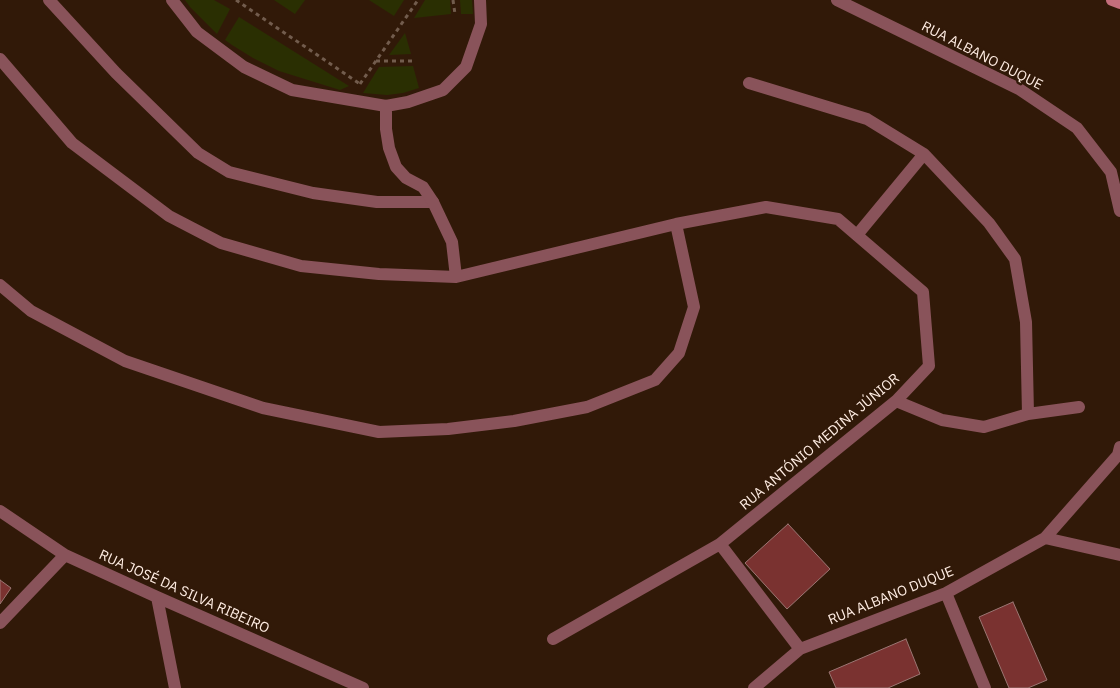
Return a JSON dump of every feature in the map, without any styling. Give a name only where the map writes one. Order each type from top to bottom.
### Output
[{"type":"main road","points":[[1112,0],[1120,3]]},
{"type":"street","points":[[49,0],[116,73],[198,153],[229,172],[313,193],[377,202],[434,202]]},
{"type":"street","points":[[172,0],[197,32],[244,67],[292,90],[386,106],[408,102],[443,90],[466,68],[481,24],[480,0]]},
{"type":"street","name":"RUA ALBANO DUQUE","points":[[837,0],[1019,90],[1077,128],[1111,172],[1120,211]]},
{"type":"street","name":"RUA ANTÓNIO MEDINA JÚNIOR","points":[[0,59],[72,142],[168,216],[221,243],[301,266],[379,274],[456,277],[676,224],[766,207],[838,219],[923,292],[929,366],[896,401],[720,544],[554,639]]},
{"type":"street","points":[[749,83],[867,119],[924,154],[989,223],[1015,259],[1026,322],[1028,414]]},
{"type":"street","points":[[386,106],[386,128],[389,148],[396,167],[406,178],[423,187],[434,202],[452,242],[456,277]]},
{"type":"street","points":[[857,235],[924,154]]},
{"type":"street","points":[[0,285],[31,311],[125,361],[263,408],[379,432],[448,430],[514,421],[587,407],[655,380],[679,353],[694,308],[676,224]]},
{"type":"street","points":[[896,401],[942,420],[984,427],[1028,414],[1079,407]]},
{"type":"street","name":"RUA ALBANO DUQUE","points":[[754,688],[800,649],[946,593],[1045,538],[1118,455],[1120,447]]},
{"type":"street","name":"RUA JOSÉ DA SILVA RIBEIRO","points":[[0,510],[65,555],[157,598],[363,688]]},
{"type":"street","points":[[1045,538],[1120,555]]},
{"type":"street","points":[[720,544],[800,649]]},
{"type":"street","points":[[0,623],[65,555]]},
{"type":"street","points":[[946,593],[985,688]]},
{"type":"street","points":[[157,598],[175,688]]},
{"type":"path","points":[[236,0],[360,84]]},
{"type":"path","points":[[357,90],[418,0]]},
{"type":"path","points":[[454,0],[455,14]]},
{"type":"path","points":[[375,61],[416,61]]},
{"type":"green space","points":[[185,0],[214,0],[230,9],[217,34],[190,7]]},
{"type":"green space","points":[[274,0],[305,0],[295,14]]},
{"type":"green space","points":[[369,0],[404,0],[394,16]]},
{"type":"green space","points":[[425,0],[450,0],[451,14],[414,18]]},
{"type":"green space","points":[[460,0],[472,0],[473,14],[461,14]]},
{"type":"green space","points":[[239,17],[349,86],[340,90],[279,71],[232,45],[225,40]]},
{"type":"green space","points":[[405,33],[411,54],[389,55]]},
{"type":"green space","points":[[413,66],[419,88],[387,95],[363,93],[379,67]]},
{"type":"building","points":[[788,524],[830,569],[787,609],[745,563]]},
{"type":"building","points":[[0,580],[11,588],[0,604]]},
{"type":"building","points":[[1013,602],[1047,680],[1028,688],[1009,688],[979,617]]},
{"type":"building","points":[[906,639],[920,674],[888,688],[836,688],[829,672]]}]
